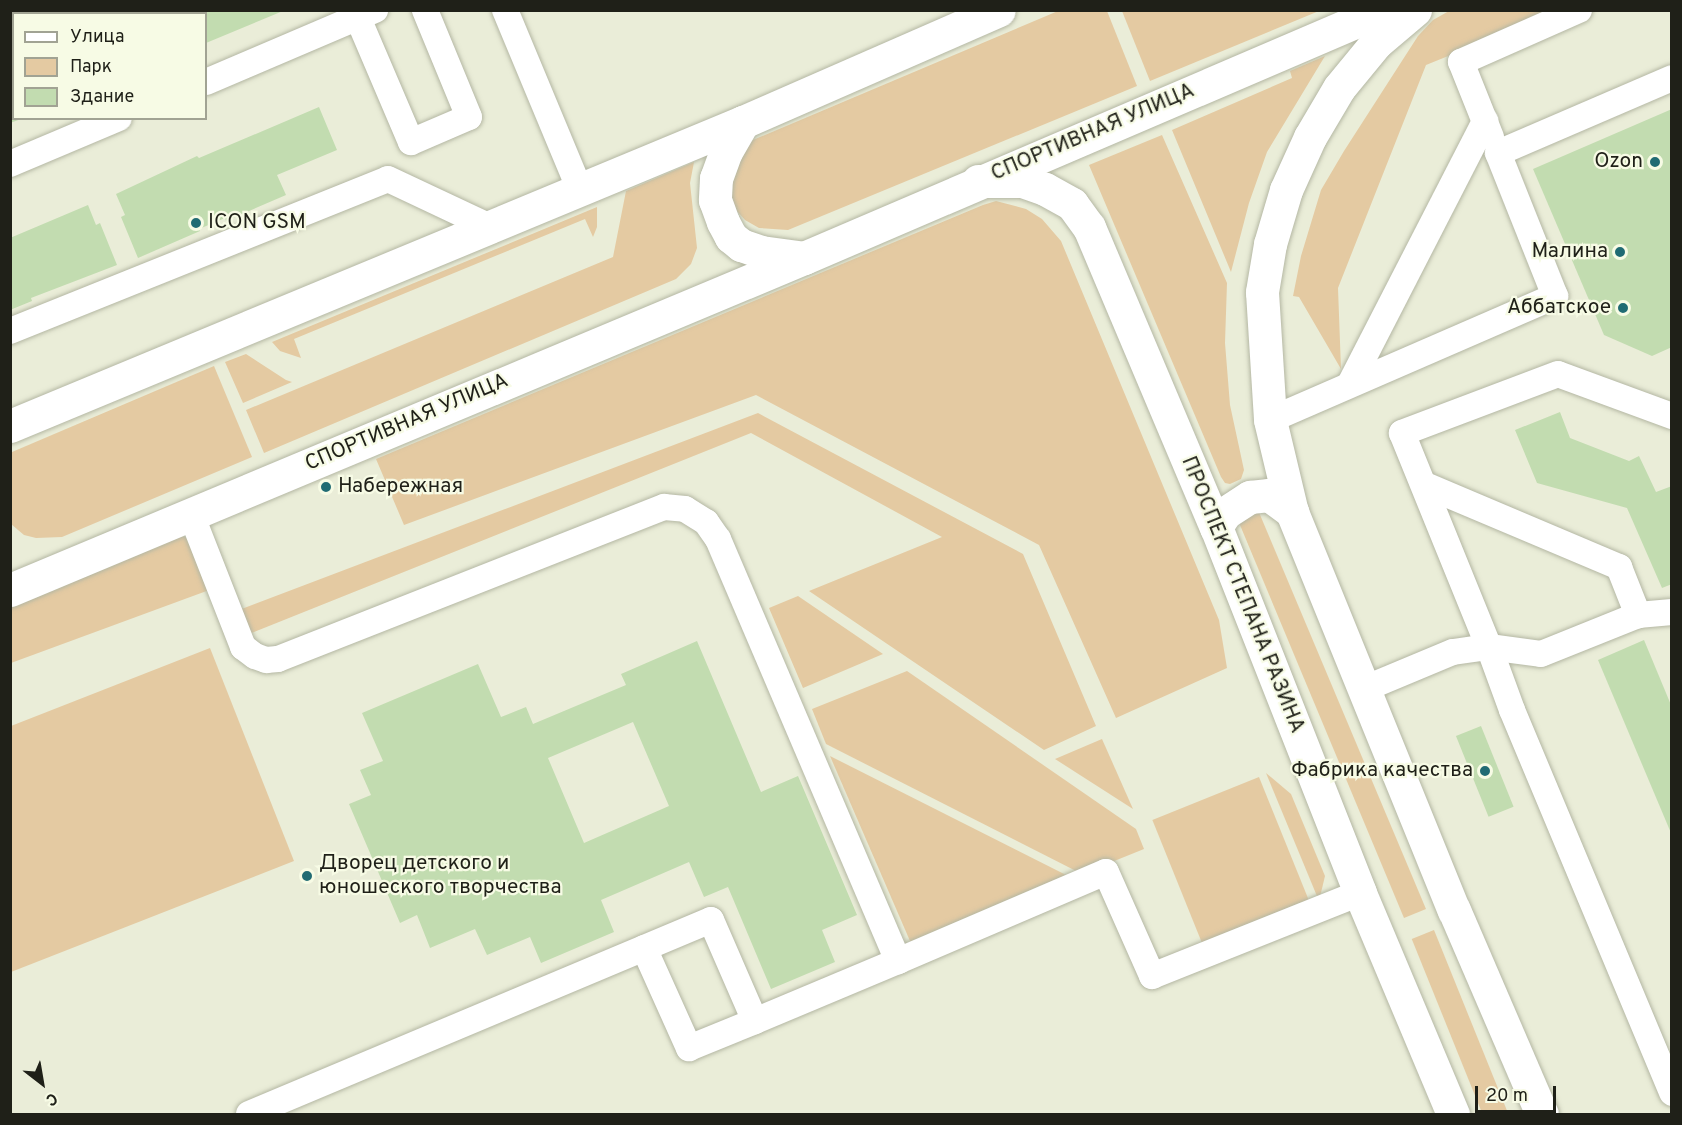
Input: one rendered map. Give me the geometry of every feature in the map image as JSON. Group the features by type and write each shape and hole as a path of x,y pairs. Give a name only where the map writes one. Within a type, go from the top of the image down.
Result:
{"main road":[{"name":"СПОРТИВНАЯ УЛИЦА","path":"10,590 804,258 978,181 1383,10"},
{"path":"1414,10 1376,44 1339,88 1310,137 1286,190 1270,244 1262,292 1270,420 1292,512 1454,910 1542,1114"},
{"path":"10,426 743,122 990,13"},
{"path":"743,122 726,151 716,178 715,200 723,222 731,237 741,245 761,252 804,258"},
{"name":"ПРОСПЕКТ СТЕПАНА РАЗИНА","path":"978,181 1022,182 1045,189 1072,204 1089,227 1216,527 1360,893 1453,1114"},
{"path":"1216,527 1225,513 1250,497 1269,495 1292,512"}],"lane":[{"path":"207,82 367,14 411,142 469,117 424,10"},
{"path":"505,10 580,190"},
{"path":"1270,420 1555,296 1461,62 1579,10"},
{"path":"1498,153 1671,78"},
{"path":"10,164 114,120"},
{"path":"1350,384 1485,120"},
{"path":"10,331 388,179 490,227"},
{"path":"1671,416 1558,374 1402,434 1425,485 1512,710 1671,1093"},
{"path":"1425,485 1619,567 1638,615"},
{"path":"191,514 243,647 255,656 266,660 278,659 664,507 685,509 706,522 718,539 898,961"},
{"path":"1364,689 1453,652 1489,647 1540,654 1638,615 1671,612"},
{"path":"645,948 689,1048 1106,872 1152,976 1360,893"},
{"path":"249,1114 711,920 755,1021"}],"green space":[{"path":"1058,11 1107,11 1137,86 788,230 759,228 745,220 736,210 728,185 742,149 753,140"},
{"path":"1122,11 1319,11 1150,81"},
{"path":"1449,11 1559,11 1426,65 1338,288 1341,369 1299,297 1293,296 1301,256 1321,190 1344,151 1418,36 1433,20"},
{"path":"1325,56 1267,152 1249,203 1231,272 1172,130 1292,78 1290,71"},
{"path":"1162,135 1227,283 1225,343 1230,405 1244,470 1241,479 1230,484 1225,483 1221,477 1089,165"},
{"path":"694,162 690,183 697,248 691,264 676,279 264,453 246,410 613,257 626,191"},
{"path":"996,201 1026,209 1042,219 1061,241 1219,620 1227,668 1116,718 1039,545 756,395 404,525 376,459"},
{"path":"597,207 597,227 593,237 585,219 294,339 301,358 280,351 272,342"},
{"path":"246,354 292,382 243,403 225,362"},
{"path":"214,366 252,457 62,537 36,538 24,535 11,524 12,452"},
{"path":"758,413 1023,554 1096,726 1044,750 809,591 942,537 751,433 249,634 239,610"},
{"path":"1258,510 1426,909 1404,918 1240,525 1238,517"},
{"path":"181,536 187,538 212,589 11,663 11,608"},
{"path":"798,596 883,654 803,688 769,608"},
{"path":"210,648 294,861 11,972 11,726"},
{"path":"907,671 1136,829 1144,849 1082,874 826,744 812,709"},
{"path":"1102,739 1133,809 1055,759"},
{"path":"830,756 1074,879 917,944 910,941"},
{"path":"1266,773 1291,794 1325,876 1319,901"},
{"path":"1259,777 1311,907 1205,950 1152,820"},
{"path":"1434,930 1508,1114 1482,1114 1412,939"}],"building":[{"path":"94,10 283,10 207,43 207,12 90,12"},
{"path":"12,44 12,120 18,120 10,123 10,45"},
{"path":"319,107 337,150 277,175 286,195 226,221 225,218 199,229 200,231 138,258 121,217 125,215 116,194 197,156 199,158"},
{"name":"Малина","path":"1672,109 1672,347 1652,356 1604,335 1533,169"},
{"path":"88,205 96,225 100,223 117,265 31,298 32,301 10,310 10,238"},
{"path":"1560,412 1570,438 1629,461 1639,456 1656,492 1672,486 1672,584 1662,588 1627,508 1537,483 1515,430"},
{"path":"1644,640 1671,705 1671,833 1598,660"},
{"path":"697,641 761,792 798,776 857,915 822,930 835,962 771,989 728,887 704,897 689,862 601,900 614,932 541,963 530,937 487,955 475,929 430,948 417,915 400,923 349,804 371,795 360,770 383,761 362,713 478,664 501,717 526,707 533,724 626,685 621,674","holes":["633,722 669,806 584,843 548,758"]},
{"name":"Фабрика качества","path":"1481,726 1514,807 1489,817 1456,736"}],"place":[{"name":"Ozon","path":"1655,162"},
{"name":"ICON GSM","path":"196,223"},
{"name":"Малина","path":"1620,252"},
{"name":"Аббатское","path":"1623,308"},
{"name":"Набережная","path":"326,487"},
{"name":"Фабрика качества","path":"1485,771"},
{"name":"Дворец детского и юношеского творчества","path":"307,876"}]}
